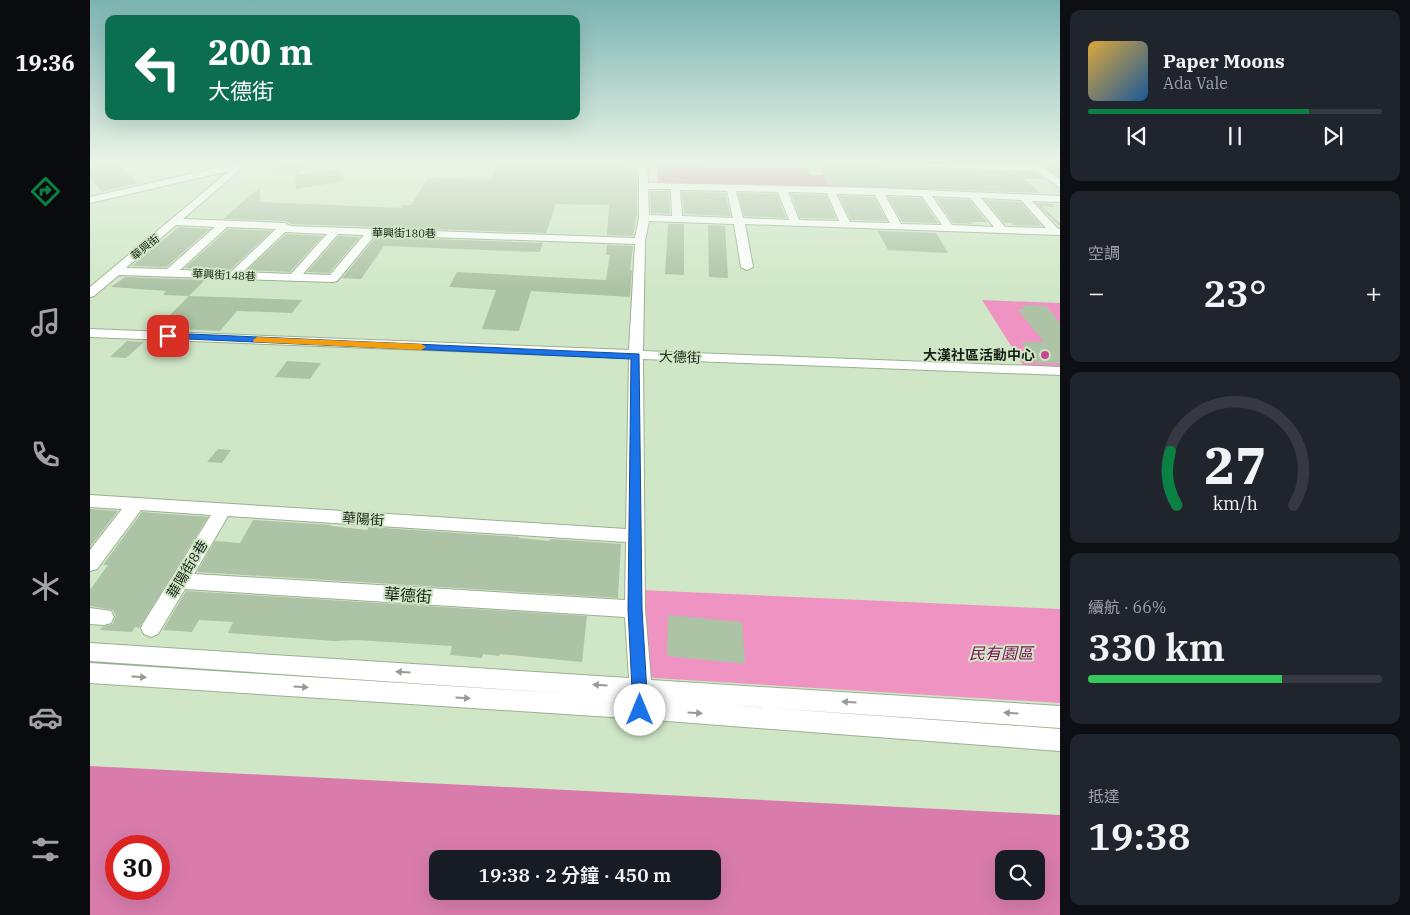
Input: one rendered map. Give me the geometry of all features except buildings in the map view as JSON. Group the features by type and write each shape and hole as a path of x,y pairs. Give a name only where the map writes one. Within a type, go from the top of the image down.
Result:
{"street":[{"name":"華興街","path":"90,293 196,204"},
{"path":"641,698 635,609 636,356 640,241 644,218 644,204"},
{"path":"676,204 677,219"},
{"path":"735,204 747,267"},
{"path":"788,204 795,223"},
{"path":"836,204 846,225"},
{"path":"885,204 897,226"},
{"path":"932,204 949,228"},
{"path":"980,204 1001,229"},
{"path":"1029,204 1057,232"},
{"path":"644,218 1057,232"},
{"name":"華興街180巷","path":"175,222 285,226 282,229 334,232 640,241"},
{"path":"170,272 224,224"},
{"path":"234,275 282,229"},
{"path":"294,278 334,232"},
{"name":"華興街148巷","path":"116,271 333,280 372,232"},
{"name":"大德街","path":"90,333 636,356 1060,371"},
{"name":"華陽街","path":"90,501 635,536"},
{"path":"90,564 136,504"},
{"name":"華陽街8巷","path":"151,628 223,510"},
{"name":"華德街","path":"180,581 635,609"},
{"path":"90,652 641,698 1060,740"},
{"path":"90,673 1060,717"}],"green space":[{"path":"982,300 1060,303 1060,367 1023,365"},
{"name":"民有園區","path":"640,590 1060,609 1060,703 654,678 646,675"}],"shaded area":[{"path":"90,766 1060,815 1060,915 90,915"}],"slow traffic":[{"path":"257,340 421,347"}],"place":[{"name":"大漢社區活動中心","path":"1045,355"}],"route":[{"path":"168,336 636,356 635,609 641,687 640,710"}]}
